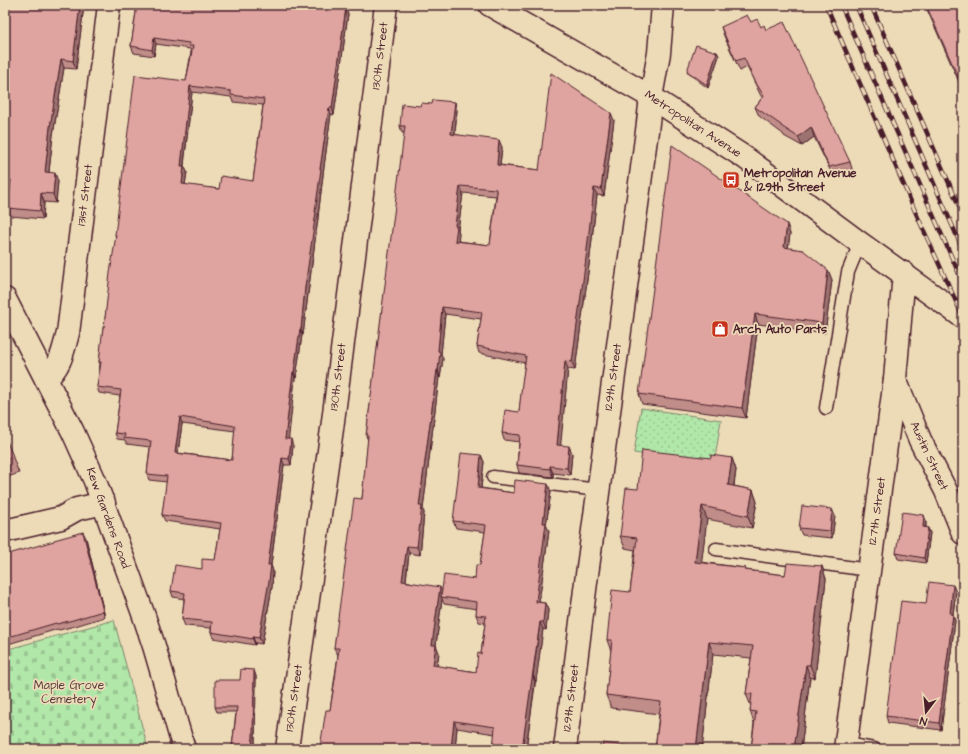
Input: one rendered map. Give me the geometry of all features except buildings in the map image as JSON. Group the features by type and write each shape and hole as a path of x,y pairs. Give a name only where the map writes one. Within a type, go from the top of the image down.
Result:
{"street":[{"name":"131st Street","path":"46,379 52,374 62,357 68,333 109,5"},
{"name":"130th Street","path":"287,749 332,429 386,5"},
{"name":"Metropolitan Avenue","path":"490,5 651,97 744,157 963,317"},
{"name":"129th Street","path":"565,749 651,97 659,53 663,5"},
{"name":"127th Street","path":"845,747 895,379 904,273"},
{"name":"Kew Gardens Road","path":"5,299 86,460 104,503 154,646 184,749"},
{"name":"Austin Street","path":"895,379 920,440 946,491 963,533"},
{"path":"5,531 61,518 77,509 104,503"}],"lane":[{"path":"826,408 848,272 860,243"},
{"path":"493,476 598,490"},
{"path":"716,548 869,570"},
{"path":"845,747 874,749"}],"green space":[{"path":"641,408 721,420 714,465 634,453"},
{"name":"Maple Grove Cemetery","path":"114,620 148,749 5,749 5,650"}],"railway":[{"path":"826,5 915,211 963,317"},
{"path":"841,5 963,283"},
{"path":"856,5 963,250"},
{"path":"871,5 963,215"}],"place":[{"name":"Metropolitan Avenue & 129th Street","path":"731,180"},
{"name":"Arch Auto Parts","path":"720,329"}]}
